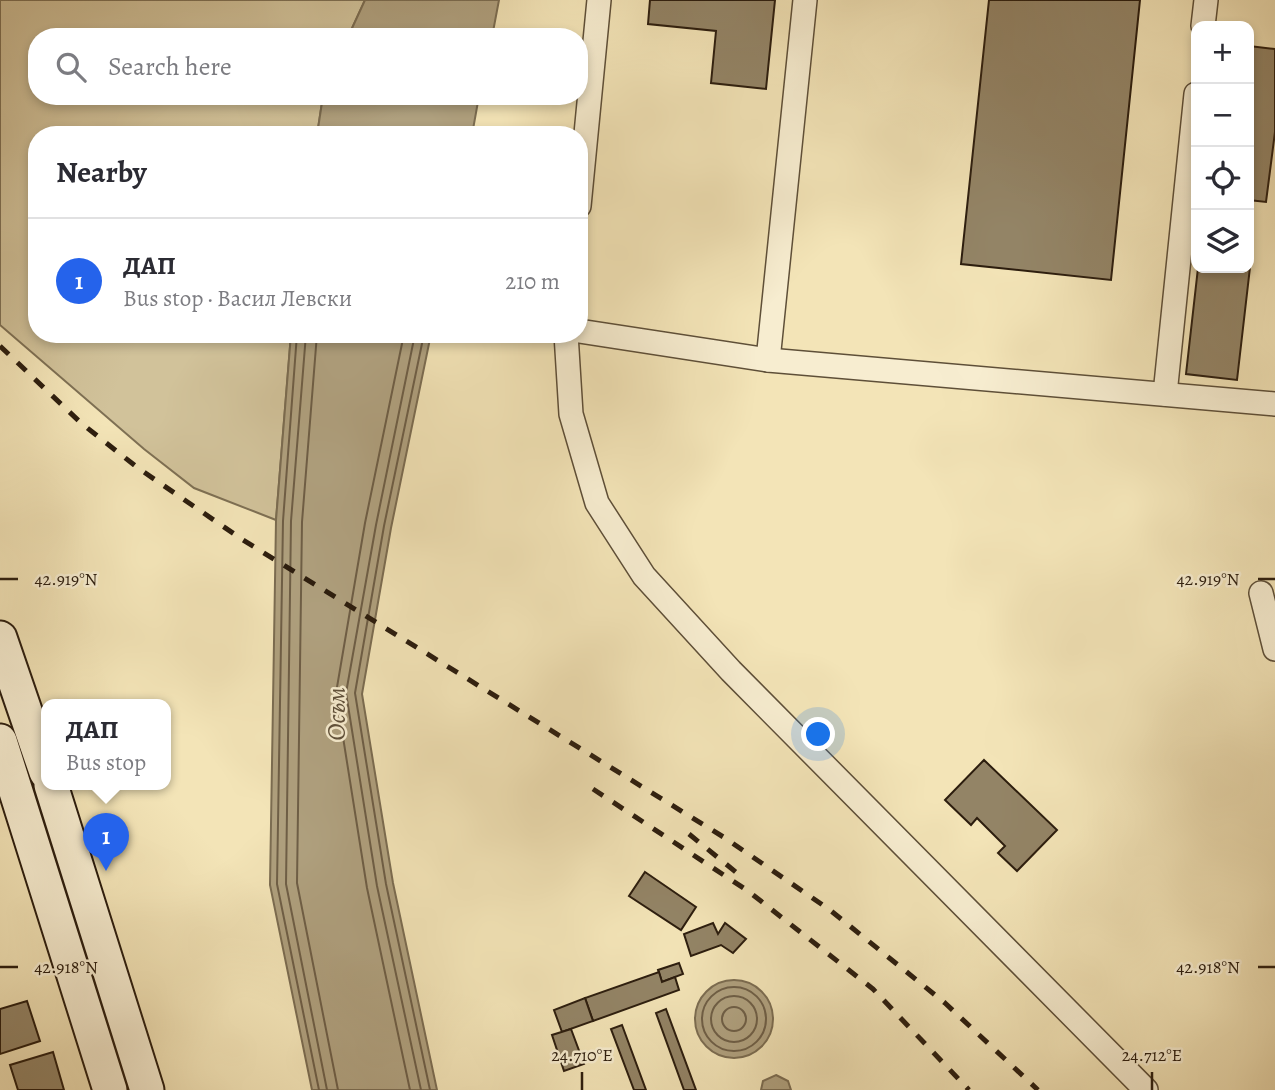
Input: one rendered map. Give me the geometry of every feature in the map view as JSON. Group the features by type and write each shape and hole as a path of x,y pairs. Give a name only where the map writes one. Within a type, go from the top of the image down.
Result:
{"main road":[{"path":"0,638 41,755"},
{"path":"0,741 110,1090"},
{"path":"53,790 147,1090"}],"street":[{"path":"587,126 599,0"},
{"path":"768,360 805,0"},
{"path":"1204,21 1206,0"},
{"path":"1165,394 1191,142"},
{"path":"588,332 768,360 1275,404"},
{"path":"567,343 571,414 597,503 645,576 730,671 1146,1090"},
{"path":"1261,593 1275,649"}],"shaded area":[{"path":"0,0 365,0 352,28 28,28 28,105 322,105 318,126 28,126 28,343 290,343 276,520 194,488 144,449 0,325"}],"water":[{"path":"365,0 499,0 494,28 352,28"},
{"path":"322,105 477,105 474,126 318,126"},
{"name":"Осъм","path":"290,343 429,343 391,528 362,694 393,883 437,1090 312,1090 270,885 276,520"},
{"path":"734,980 749,983 766,997 773,1019 770,1034 756,1051 734,1058 719,1055 702,1041 695,1019 698,1004 712,987"},
{"path":"776,1075 788,1081 791,1090 761,1090 763,1081"}],"building":[{"path":"650,0 775,0 766,89 711,83 716,31 648,24"},
{"path":"989,0 1140,0 1111,280 961,264"},
{"path":"1254,47 1275,49 1275,132 1266,202 1254,201"},
{"path":"1197,273 1249,273 1237,380 1186,374"},
{"path":"984,760 1057,830 1017,871 998,853 1005,846 977,818 971,825 945,800"},
{"path":"645,872 696,907 681,930 629,896"},
{"path":"713,923 718,934 725,923 746,939 733,953 721,945 691,956 684,934"},
{"path":"679,963 683,974 662,982 658,970"},
{"path":"659,972 662,982 675,977 679,990 593,1021 585,998"},
{"path":"585,998 593,1021 562,1032 554,1010"},
{"path":"27,1001 40,1041 0,1054 0,1009"},
{"path":"666,1009 696,1090 684,1090 656,1013"},
{"path":"622,1025 646,1090 634,1090 611,1029"},
{"path":"571,1029 584,1064 564,1071 552,1035"},
{"path":"53,1052 64,1090 18,1090 10,1065"}],"railway":[{"path":"0,346 81,423 138,468 243,540 725,838 830,910 945,1003 1038,1090"},
{"path":"593,789 748,891 873,989 969,1090"},
{"path":"689,834 737,873"}],"place":[{"name":"ДАП","path":"106,871"}]}
